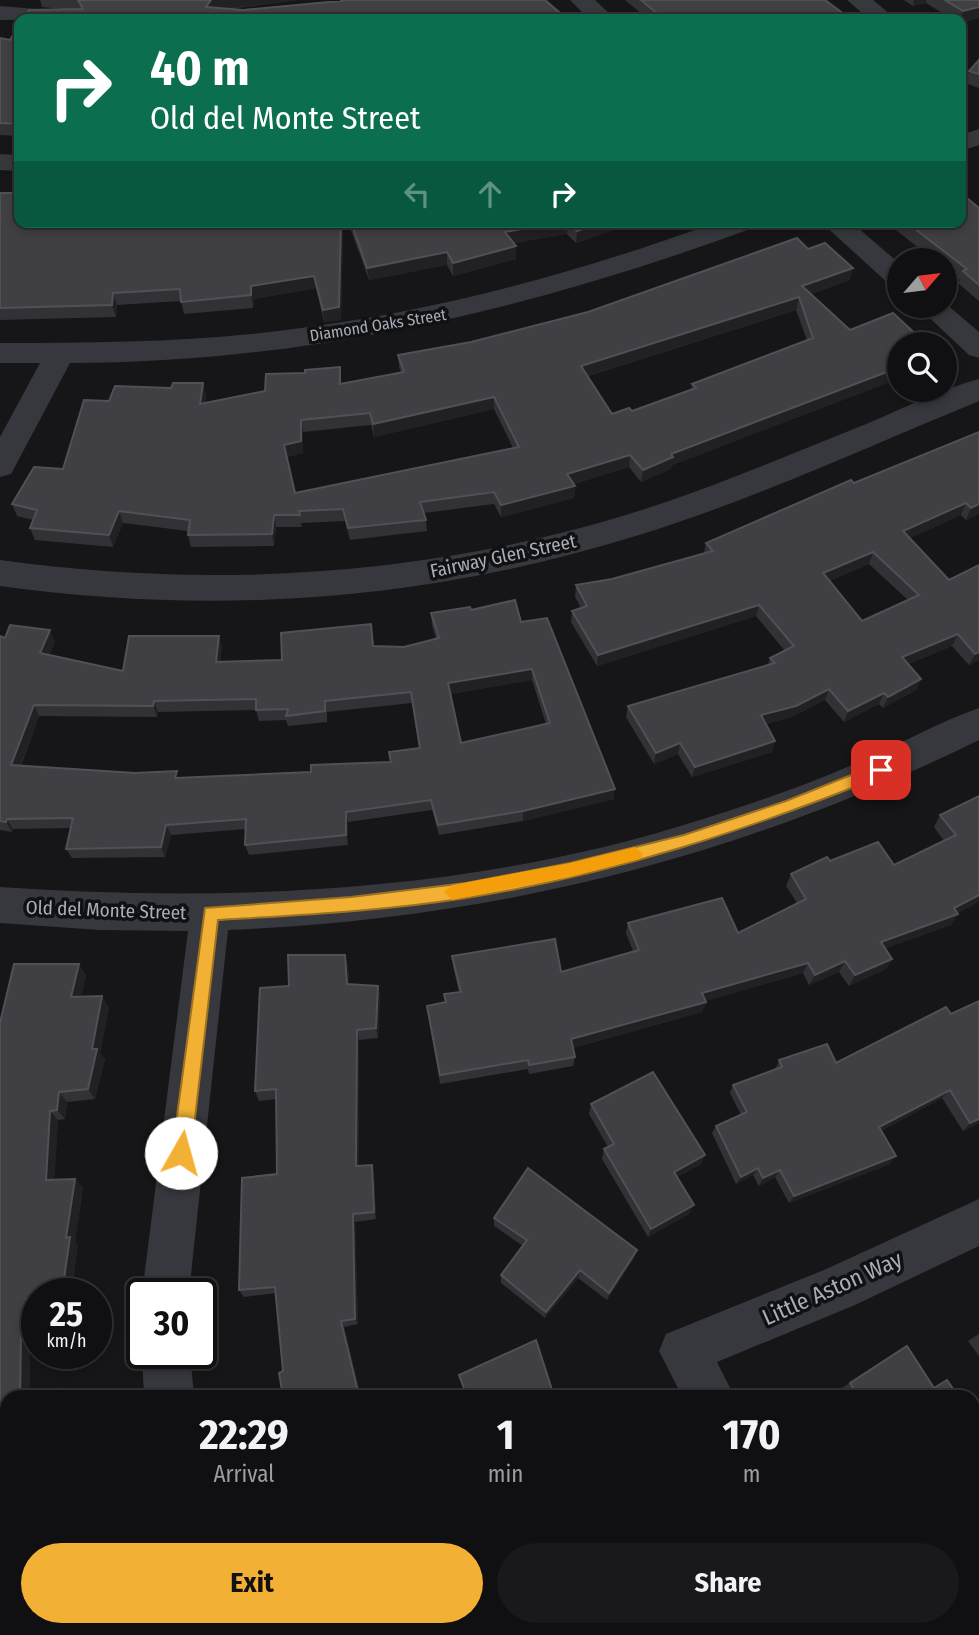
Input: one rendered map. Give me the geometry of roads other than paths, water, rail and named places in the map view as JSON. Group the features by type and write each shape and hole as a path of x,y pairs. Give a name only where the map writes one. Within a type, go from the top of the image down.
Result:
{"street":[{"path":"581,0 597,14"},
{"path":"858,0 877,14"},
{"name":"Diamond Oaks Street","path":"0,353 192,349 291,340 448,314 615,270 727,228"},
{"path":"841,228 887,268"},
{"path":"945,318 979,348"},
{"path":"0,466 60,353"},
{"name":"Fairway Glen Street","path":"0,573 117,586 208,589 309,586 404,576 493,561 578,541 658,516 979,389"},
{"name":"Old del Monte Street","path":"0,905 44,909 211,913 351,905 466,891 570,870 684,842 790,806 881,770 979,723"},
{"path":"167,1278 211,913"},
{"name":"Little Aston Way","path":"706,1390 683,1351 838,1288 979,1222"},
{"path":"167,1369 169,1390"}]}
